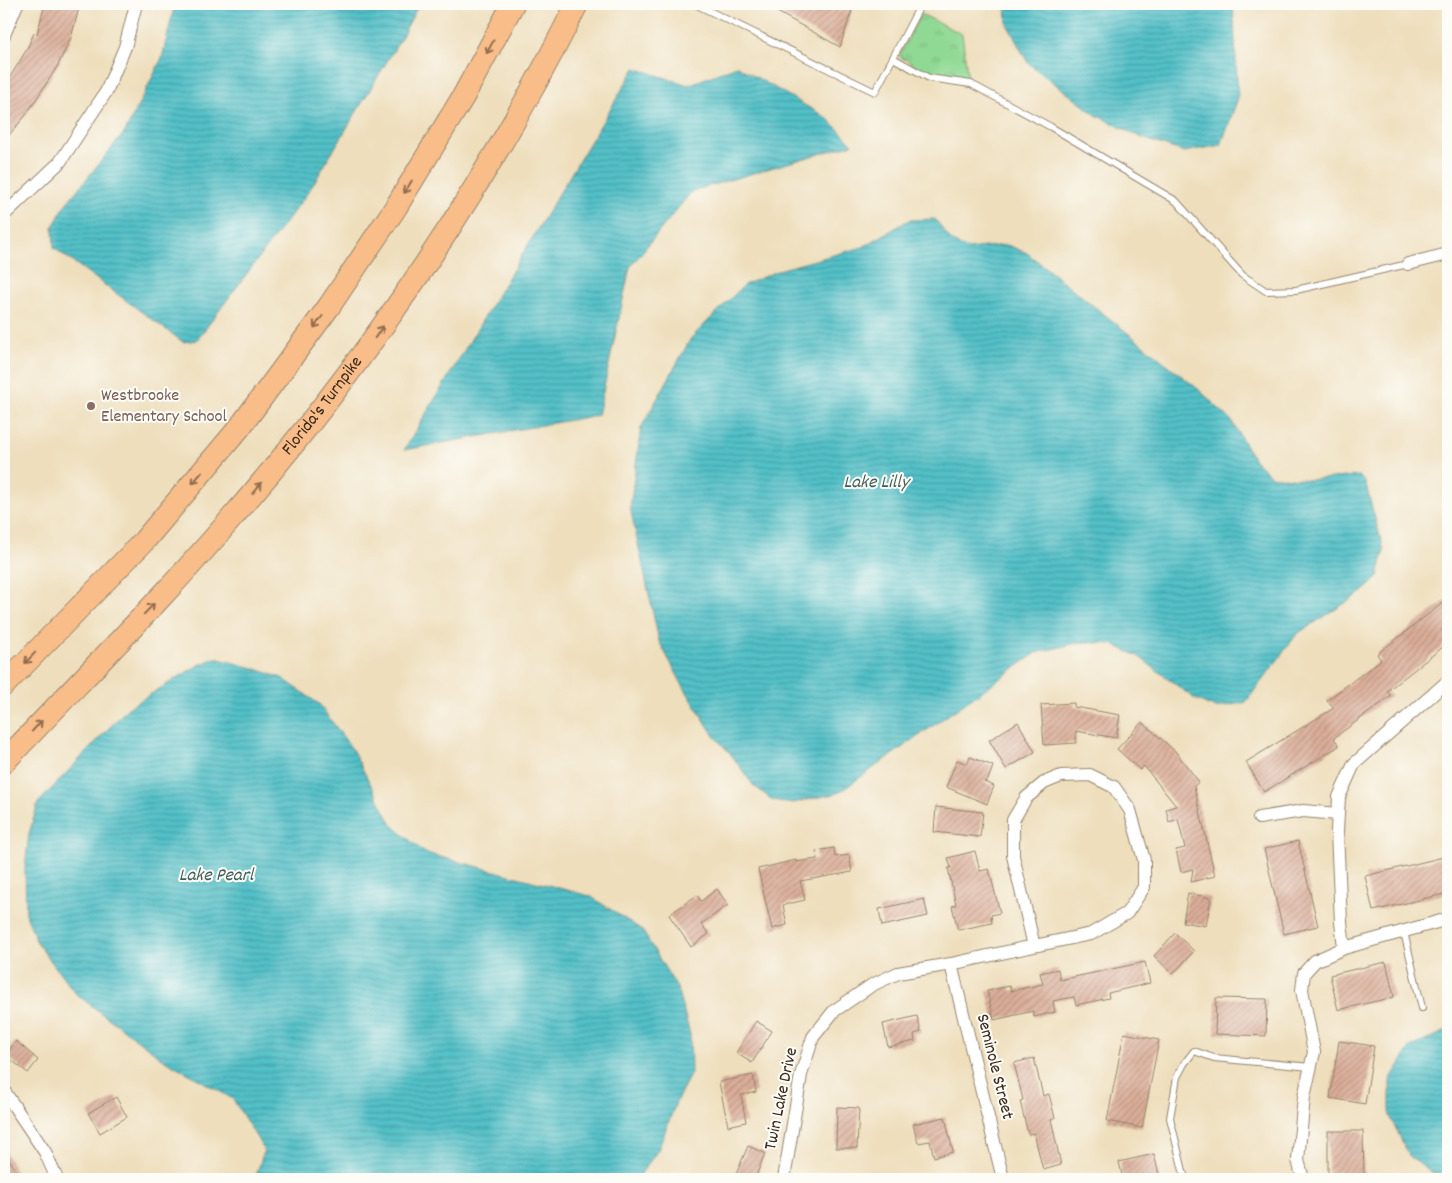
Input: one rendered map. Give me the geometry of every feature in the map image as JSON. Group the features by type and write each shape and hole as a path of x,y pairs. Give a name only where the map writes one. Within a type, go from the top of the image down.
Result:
{"highway":[{"path":"4,685 144,541 240,427 328,308 396,207 463,97 514,4"},
{"name":"Florida's Turnpike","path":"4,762 158,600 230,521 306,430 374,340 440,244 499,146 577,4"}],"street":[{"path":"4,35 17,4"},
{"path":"4,215 60,162 106,92 125,47 136,4"},
{"path":"1408,264 1448,254"},
{"path":"1344,948 1337,831 1339,797 1354,764 1448,681"},
{"path":"1090,775 1114,787 1130,810 1144,860 1144,887 1127,913 1091,934 1034,946 1014,856 1013,820 1026,798 1044,782 1061,776 1090,775"},
{"path":"1259,818 1303,811 1338,814"},
{"path":"1303,1179 1298,1160 1304,1097 1314,1052 1302,990 1304,973 1315,961 1344,948 1448,919"},
{"name":"Twin Lake Drive","path":"784,1179 801,1075 813,1038 834,1010 872,985 898,973 1034,946"},
{"name":"Seminole Street","path":"951,964 1002,1179"},
{"path":"4,1091 45,1152 57,1179"}],"lane":[{"path":"696,4 875,92 921,4"},
{"path":"893,58 929,78 971,84 1051,127 1176,201 1242,275 1266,291 1296,290 1408,264"},
{"path":"1404,932 1422,1008"},
{"path":"1185,1179 1170,1118 1177,1077 1194,1051 1214,1058 1311,1067"}],"green space":[{"path":"921,14 962,34 968,80 930,74 899,56"}],"water":[{"path":"175,4 419,4 401,38 309,191 197,340 183,342 54,248 53,227 65,205 125,132 162,58"},
{"path":"1006,4 1233,4 1238,98 1221,145 1184,152 1142,138 1096,115 1028,63 1007,24"},
{"path":"737,66 827,118 853,144 692,191 630,267 598,415 404,450 635,68 688,85"},
{"name":"Lake Lilly","path":"935,219 952,242 967,249 1007,245 1027,253 1197,388 1231,420 1254,460 1271,476 1308,480 1359,476 1365,482 1384,551 1378,577 1364,591 1297,634 1246,702 1216,708 1195,699 1138,656 1112,644 1081,642 1036,653 838,793 793,803 772,800 753,785 730,753 714,736 682,684 659,641 630,507 641,428 691,338 744,285 782,269 863,247 909,220"},
{"name":"Lake Pearl","path":"215,658 282,678 319,704 352,749 392,825 425,853 590,896 642,930 677,988 690,1034 691,1073 677,1100 658,1150 637,1179 255,1179 264,1150 233,1099 163,1059 76,994 37,943 26,914 25,867 29,834 38,803 128,708 197,666"},
{"path":"1448,1030 1448,1173 1433,1174 1409,1156 1390,1116 1390,1080 1410,1048"}],"building":[{"path":"45,4 80,4 71,38 57,67 26,115 4,141 4,87 27,49 34,33 37,34"},
{"path":"763,4 854,4 840,47"},
{"path":"1448,599 1448,643 1387,691 1391,696 1334,738 1339,746 1264,792 1246,762 1334,708 1327,700 1381,660 1377,654"},
{"path":"1074,703 1074,707 1120,715 1116,738 1076,731 1076,743 1044,745 1041,705"},
{"path":"1018,722 1035,752 1006,769 989,740"},
{"path":"1142,722 1175,751 1199,782 1194,786 1215,876 1191,882 1193,869 1181,872 1176,850 1185,848 1178,819 1169,822 1166,809 1176,806 1144,766 1140,770 1117,749"},
{"path":"970,757 993,766 988,780 984,782 994,786 987,804 946,787 957,760 967,764"},
{"path":"936,807 983,812 980,837 934,832"},
{"path":"1298,841 1318,926 1284,934 1264,849"},
{"path":"834,848 835,857 849,855 852,872 800,881 805,900 783,905 787,925 772,929 758,869 796,860 796,862 817,859 816,851"},
{"path":"975,851 980,871 989,869 1000,913 991,915 992,923 958,930 952,906 956,905 948,868 951,868 948,858"},
{"path":"1448,856 1448,893 1373,911 1365,876"},
{"path":"717,889 728,905 701,924 709,934 691,947 669,915 697,895 701,901"},
{"path":"1188,893 1211,898 1206,926 1183,922"},
{"path":"924,899 928,916 882,926 879,909"},
{"path":"1175,933 1194,951 1173,974 1154,956"},
{"path":"1145,962 1150,983 1108,993 1109,998 1076,1005 1074,997 1053,1001 1055,1012 1034,1017 1033,1011 994,1020 987,991 1010,986 1011,991 1043,984 1040,973 1058,969 1060,980"},
{"path":"1386,962 1394,997 1338,1010 1330,975"},
{"path":"1216,998 1267,999 1266,1036 1215,1034"},
{"path":"917,1016 921,1032 914,1034 915,1041 888,1047 883,1024"},
{"path":"756,1021 772,1031 752,1063 736,1053"},
{"path":"1124,1033 1159,1040 1142,1128 1107,1121"},
{"path":"16,1041 38,1060 28,1073 5,1055"},
{"path":"1339,1041 1374,1046 1365,1104 1330,1098"},
{"path":"1034,1058 1043,1096 1049,1094 1055,1118 1051,1119 1061,1165 1043,1170 1034,1133 1028,1134 1020,1101 1023,1100 1014,1063"},
{"path":"753,1075 756,1092 741,1095 746,1122 728,1126 719,1082"},
{"path":"116,1097 127,1117 100,1133 88,1113"},
{"path":"837,1107 859,1108 857,1148 836,1148"},
{"path":"945,1117 953,1152 934,1157 930,1141 918,1143 913,1124"},
{"path":"1328,1131 1363,1131 1364,1179 1328,1179"},
{"path":"748,1146 765,1153 755,1179 734,1179"},
{"path":"4,1149 20,1179 4,1179"},
{"path":"1154,1154 1160,1179 1123,1179 1119,1162"}],"place":[{"name":"Westbrooke Elementary School","path":"91,406"}]}
